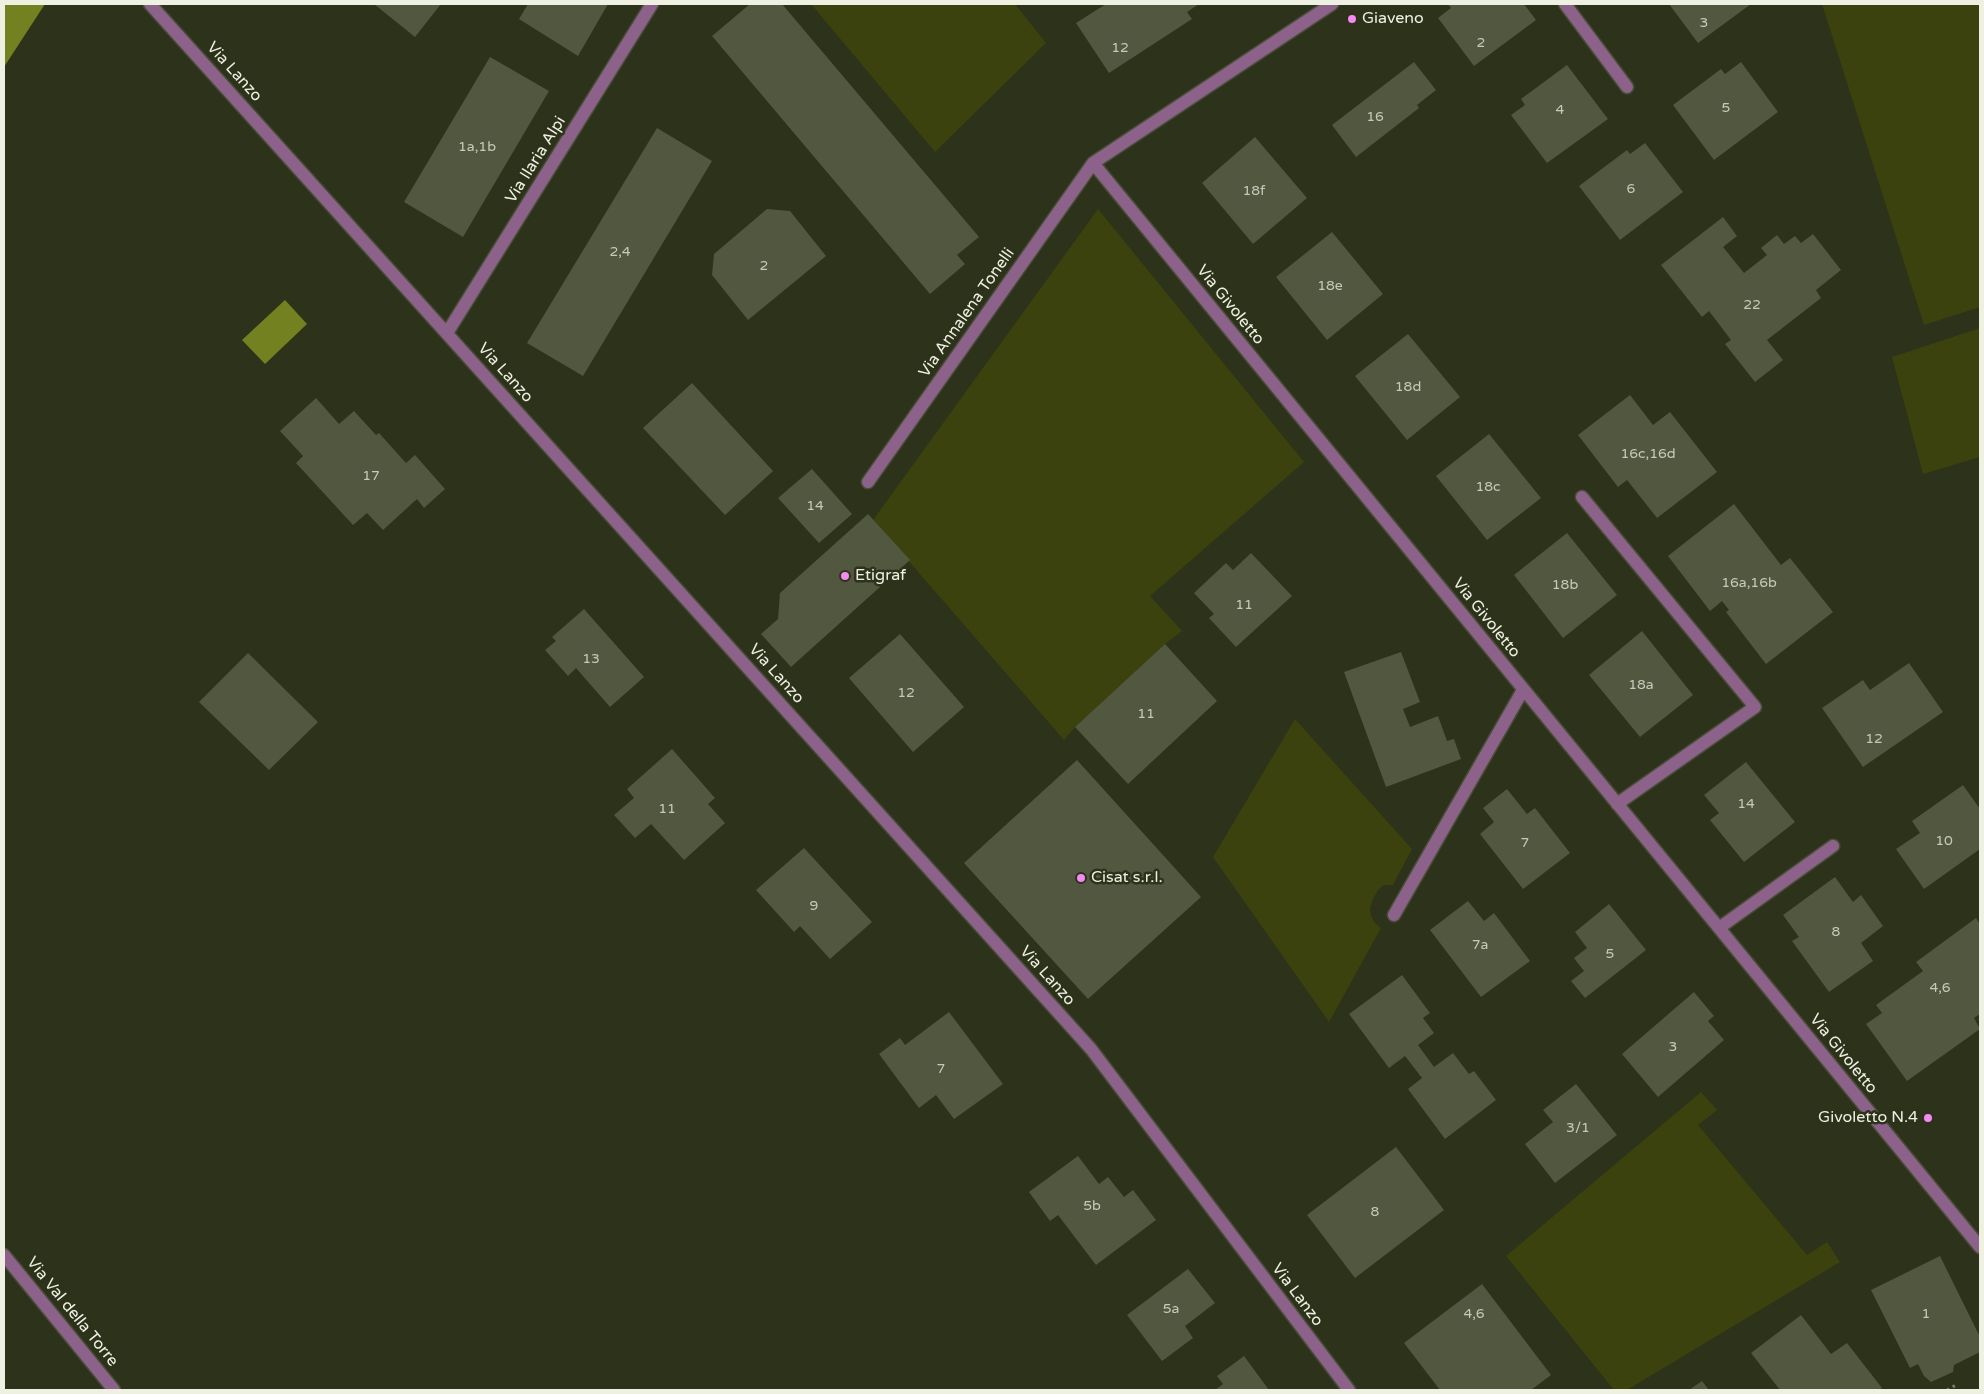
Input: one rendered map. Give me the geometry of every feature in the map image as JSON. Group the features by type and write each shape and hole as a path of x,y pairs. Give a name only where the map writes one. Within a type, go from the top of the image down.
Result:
{"street":[{"name":"Via Lanzo","path":"150,4 1091,1049 1349,1390"},
{"name":"Via Ilaria Alpi","path":"447,332 652,4"},
{"path":"1093,164 1332,4"},
{"path":"1564,4 1627,87"},
{"name":"Via Annalena Tonelli","path":"868,482 1093,164"},
{"name":"Via Givoletto","path":"1093,164 1980,1247"},
{"path":"1582,497 1755,707 1617,804"},
{"path":"1394,915 1524,690"},
{"path":"1719,928 1833,846"},
{"name":"Via Val della Torre","path":"4,1255 114,1390"}],"path":[{"path":"1946,1390 1956,1385"}],"shaded area":[{"path":"4,4 45,4 4,67"},
{"path":"811,4 1015,4 1046,43 935,152"},
{"path":"1822,4 1980,4 1980,307 1924,325"},
{"path":"1098,209 1304,462 1150,596 1182,631 1165,644 1075,727 1064,740 873,520"},
{"path":"285,300 307,324 265,364 242,340"},
{"path":"1980,328 1980,457 1923,474 1892,357"},
{"path":"1295,719 1412,849 1393,885 1384,885 1378,890 1373,899 1370,908 1371,916 1381,928 1329,1022 1213,857"},
{"path":"1701,1092 1717,1110 1698,1125 1807,1255 1827,1242 1840,1262 1627,1390 1614,1390 1506,1256"}],"building":[{"path":"374,4 441,4 415,37"},
{"path":"528,4 608,4 578,56 519,19"},
{"path":"750,4 782,4 979,237 957,255 965,264 930,294 712,36"},
{"path":"1106,4 1199,4 1187,12 1192,19 1109,73 1076,23"},
{"path":"1448,4 1524,4 1536,20 1474,66 1438,18 1451,8"},
{"path":"1669,4 1751,4 1698,43"},
{"path":"490,57 549,91 463,237 404,202"},
{"path":"1414,62 1436,90 1417,105 1419,108 1356,157 1332,125"},
{"path":"1741,62 1778,112 1714,160 1673,105 1721,69 1725,74"},
{"path":"1567,65 1608,119 1547,163 1511,115 1525,105 1521,99"},
{"path":"657,128 712,161 583,376 527,343"},
{"path":"1255,137 1307,198 1253,244 1202,183"},
{"path":"1645,143 1683,192 1620,240 1579,186 1627,150 1630,154"},
{"path":"767,209 790,211 826,256 748,320 712,275 714,254"},
{"path":"1723,217 1737,236 1723,247 1744,273 1767,255 1761,248 1777,235 1784,244 1795,236 1801,243 1813,234 1841,270 1816,290 1821,298 1767,340 1783,360 1755,382 1725,344 1731,340 1709,311 1702,317 1661,265"},
{"path":"1332,232 1383,294 1327,340 1276,277"},
{"path":"1408,334 1460,397 1407,440 1355,376"},
{"path":"692,383 773,471 725,515 643,428"},
{"path":"1630,395 1653,425 1670,412 1717,472 1657,518 1627,480 1618,487 1578,435"},
{"path":"316,398 339,424 354,411 376,435 379,433 406,463 415,455 445,489 424,508 417,499 383,530 367,513 353,525 296,463 303,456 280,431"},
{"path":"1489,434 1541,498 1487,540 1436,476"},
{"name":"Etigraf","path":"812,469 852,514 819,543 778,498"},
{"path":"1734,504 1781,565 1790,558 1833,612 1766,664 1726,612 1729,610 1722,601 1710,611 1668,556"},
{"name":"Etigraf","path":"868,514 910,560 791,667 761,634 778,619 780,593"},
{"path":"1567,533 1617,595 1563,638 1514,575"},
{"path":"1251,553 1292,596 1236,647 1209,618 1214,614 1194,593 1226,563 1233,570"},
{"path":"584,609 644,677 610,707 576,668 568,676 545,650 556,641 552,637"},
{"path":"1642,631 1693,695 1640,737 1589,675"},
{"path":"900,634 964,707 913,752 849,678"},
{"path":"1165,644 1217,701 1128,784 1075,727"},
{"path":"1401,652 1420,702 1403,709 1410,727 1438,716 1447,741 1454,739 1461,759 1386,787 1344,672"},
{"path":"248,653 318,722 269,770 199,702"},
{"path":"1909,663 1943,712 1863,767 1822,708 1863,680 1870,690"},
{"path":"672,749 715,798 708,804 725,823 684,860 651,824 635,838 614,815 634,798 627,789"},
{"name":"Cisat s.r.l.","path":"1077,760 1201,897 1088,999 964,863"},
{"path":"1746,762 1795,822 1744,862 1710,820 1719,813 1704,795"},
{"path":"1963,785 1980,809 1980,849 1924,889 1896,849 1920,833 1912,821"},
{"path":"1507,789 1527,814 1535,808 1570,853 1523,889 1480,834 1494,822 1483,808"},
{"path":"804,848 872,922 830,959 800,926 794,932 756,890"},
{"path":"1835,877 1853,902 1861,895 1883,926 1861,943 1873,961 1829,992 1792,941 1799,937 1783,915"},
{"path":"1468,901 1484,921 1494,913 1530,961 1481,997 1430,930"},
{"path":"1609,904 1646,950 1585,998 1571,981 1584,971 1574,958 1587,948 1575,932"},
{"path":"1976,918 1980,924 1980,1014 1974,1018 1980,1029 1907,1081 1866,1024 1882,1013 1876,1005 1923,971 1916,962"},
{"path":"1402,975 1430,1013 1423,1018 1434,1033 1418,1045 1434,1067 1453,1053 1469,1074 1474,1071 1496,1100 1445,1139 1408,1089 1422,1078 1405,1056 1389,1068 1349,1014"},
{"path":"1694,992 1714,1016 1708,1021 1724,1040 1658,1097 1622,1054"},
{"path":"949,1012 1003,1084 954,1119 936,1095 919,1108 879,1054 900,1038 905,1045"},
{"path":"1576,1084 1617,1135 1555,1183 1525,1144 1553,1122 1543,1110"},
{"path":"1396,1147 1444,1210 1355,1278 1307,1215"},
{"path":"1078,1156 1099,1184 1108,1177 1124,1197 1133,1190 1156,1220 1096,1265 1058,1215 1050,1221 1029,1192"},
{"path":"1940,1256 1980,1337 1980,1352 1954,1365 1953,1372 1931,1382 1924,1376 1918,1364 1910,1368 1871,1290"},
{"path":"1188,1269 1215,1303 1185,1326 1193,1338 1162,1361 1127,1315"},
{"path":"1482,1284 1551,1375 1531,1390 1440,1390 1404,1343"},
{"path":"1801,1315 1831,1354 1847,1343 1882,1388 1879,1390 1780,1390 1751,1353"},
{"path":"1244,1356 1269,1390 1215,1390 1223,1384 1217,1376"},
{"path":"1702,1381 1709,1390 1689,1390"}],"place":[{"name":"Giaveno","path":"1352,19"},
{"name":"Etigraf","path":"845,576"},
{"name":"Cisat s.r.l.","path":"1081,878"},
{"name":"Givoletto N.4","path":"1928,1118"}]}
